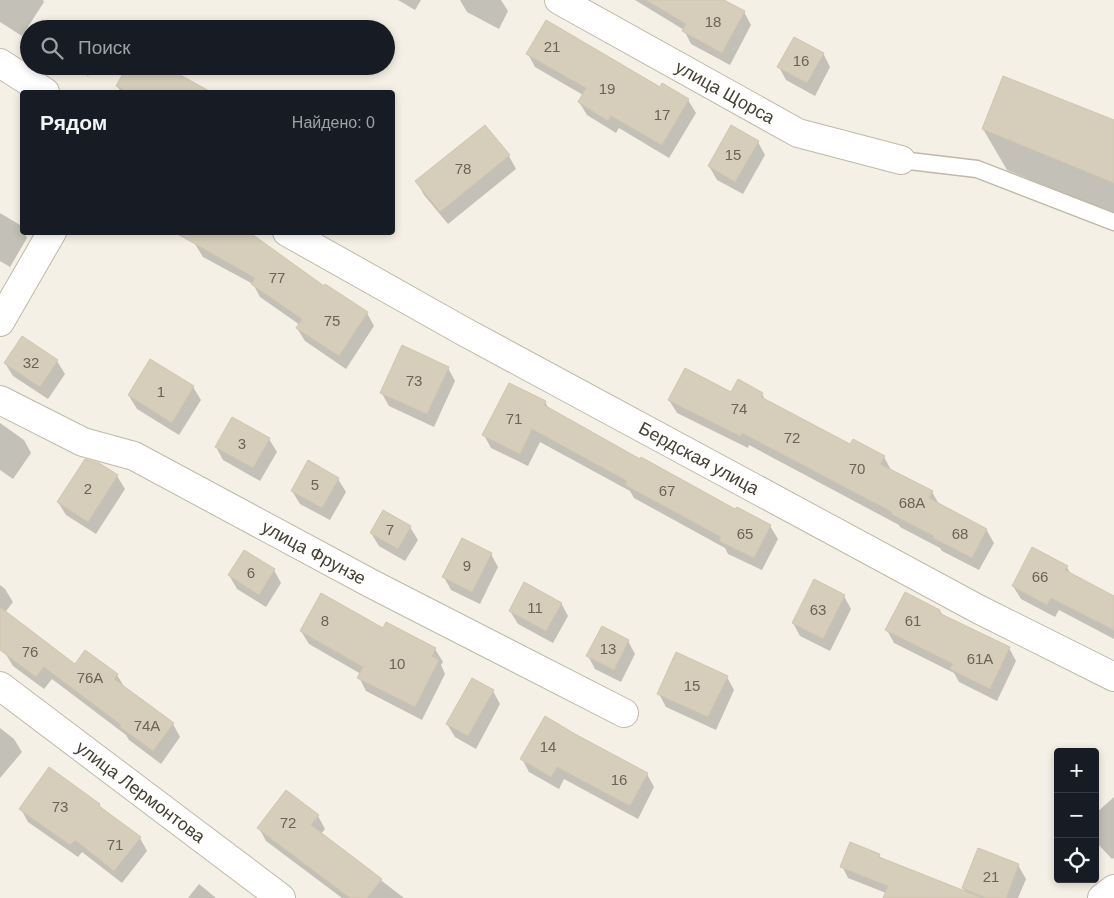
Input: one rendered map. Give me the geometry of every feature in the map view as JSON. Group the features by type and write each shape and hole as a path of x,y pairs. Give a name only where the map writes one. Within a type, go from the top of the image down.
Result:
{"street":[{"name":"улица Щорса","path":"559,0 798,133 901,160"},
{"path":"0,63 42,90"},
{"path":"0,322 50,235"},
{"name":"Бердская улица","path":"292,235 472,335 969,604 1114,677"},
{"name":"улица Фрунзе","path":"0,400 82,442 134,456 372,584 624,713"},
{"name":"улица Лермонтова","path":"0,686 280,898"},
{"path":"1102,898 1114,889"}],"lane":[{"path":"901,160 977,169 1114,222"}],"building":[{"path":"646,0 724,0 745,11 722,53 682,31 686,24"},
{"path":"546,20 660,87 662,83 689,99 662,145 611,116 608,121 578,102 586,88 526,54"},
{"path":"794,37 824,53 807,83 777,67"},
{"path":"122,75 180,75 207,90 124,90 116,86"},
{"path":"1003,76 1114,120 1114,183 982,129"},
{"path":"485,125 510,155 440,212 415,181"},
{"path":"731,125 759,141 735,182 708,166"},
{"path":"179,235 253,235 324,286 325,284 368,312 339,356 296,328 302,319 251,284 255,278"},
{"path":"22,336 58,360 40,387 4,363"},
{"path":"402,345 449,367 427,414 380,393"},
{"path":"150,359 194,386 172,423 128,395"},
{"path":"685,368 731,392 738,379 763,393 761,397 850,444 853,439 885,456 880,464 933,491 929,498 987,529 972,558 891,514 892,512 742,433 740,436 668,400"},
{"path":"509,383 546,401 544,405 640,459 641,457 735,509 737,507 771,525 754,558 719,541 721,537 625,485 627,481 532,429 520,454 482,435"},
{"path":"232,417 270,438 253,468 215,447"},
{"path":"85,459 99,463 118,475 88,522 57,502"},
{"path":"308,460 339,478 322,508 291,491"},
{"path":"383,510 411,526 398,549 370,533"},
{"path":"462,538 492,553 472,592 442,577"},
{"path":"1032,547 1068,566 1065,570 1114,596 1114,630 1051,598 1047,605 1012,586"},
{"path":"244,550 275,569 259,595 228,575"},
{"path":"814,579 845,595 823,639 792,623"},
{"path":"524,582 562,603 546,631 509,611"},
{"path":"905,592 940,610 939,613 1010,647 990,689 950,669 953,664 885,630"},
{"path":"321,593 383,628 386,622 436,648 432,656 439,660 415,707 357,678 363,667 300,631"},
{"path":"0,607 75,664 85,650 118,674 114,679 174,723 153,751 44,667 36,677 0,650"},
{"path":"602,626 629,640 614,670 586,656"},
{"path":"676,652 728,676 708,717 657,694"},
{"path":"472,678 494,690 468,736 446,724"},
{"path":"545,716 648,773 630,806 557,767 551,777 520,759"},
{"path":"49,767 141,837 114,871 75,840 70,845 19,809"},
{"path":"286,790 319,815 311,825 382,879 367,898 350,898 257,828"},
{"path":"850,842 880,854 879,857 980,897 883,898 888,886 840,867"},
{"path":"978,848 1019,864 1006,898 986,898 962,888"}]}
